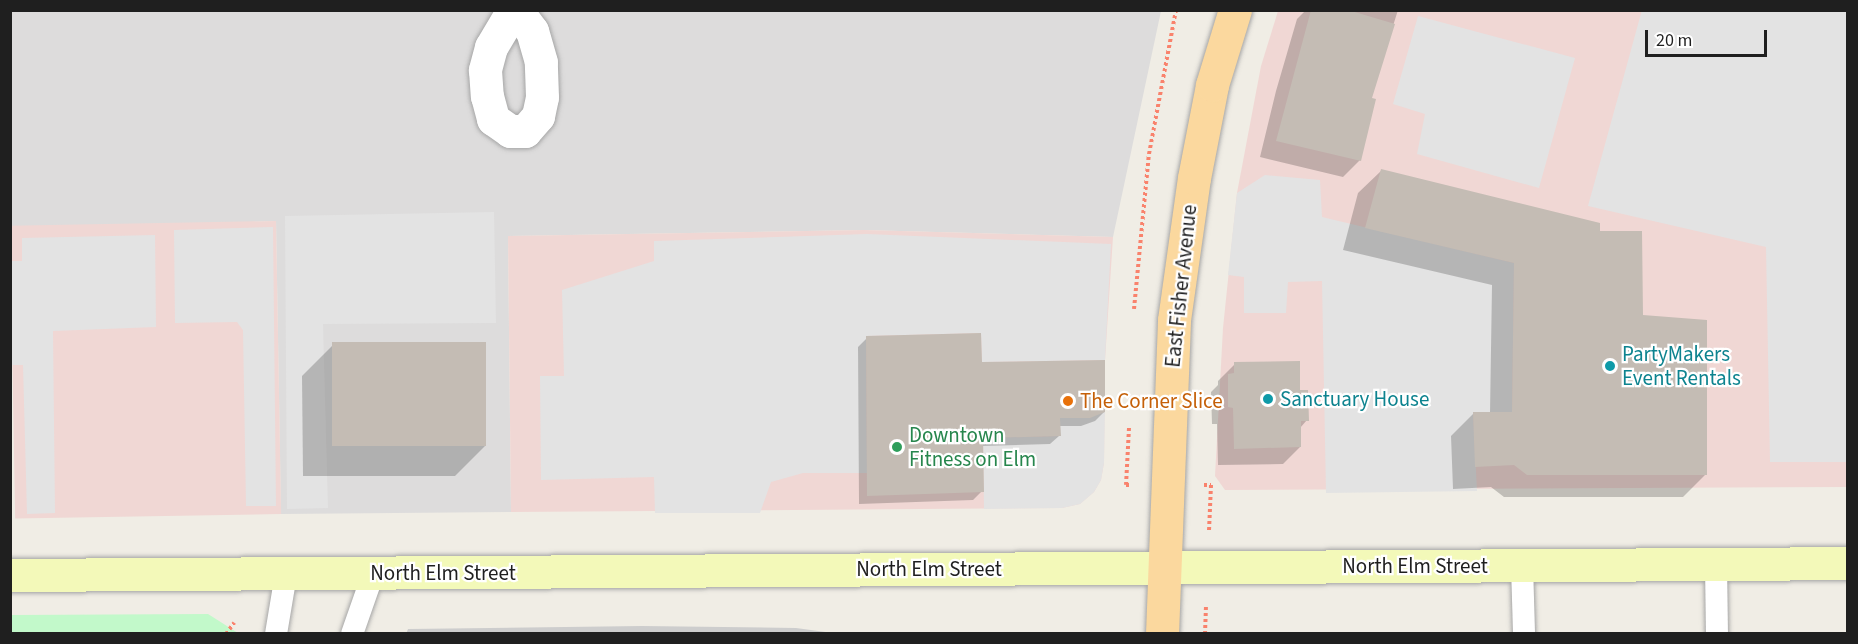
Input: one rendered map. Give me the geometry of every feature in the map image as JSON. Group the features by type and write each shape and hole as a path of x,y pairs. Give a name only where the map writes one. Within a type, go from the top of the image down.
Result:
{"main road":[{"name":"East Fisher Avenue","path":"1162,633 1174,320 1182,253 1212,85 1235,10"},
{"name":"North Elm Street","path":"10,575 1848,563"}],"lane":[{"path":"1716,564 1717,633"},
{"path":"1522,566 1524,633"},
{"path":"276,633 286,574"},
{"path":"352,633 373,574"}],"path":[{"path":"226,633 234,623"}],"shaded area":[{"path":"1642,10 1847,11 1846,462 1770,462 1766,247 1588,206"},
{"path":"10,11 1161,11 1113,237 864,230 508,236 511,512 281,514 276,221 11,231"},
{"path":"1278,11 1847,11 1847,487 1225,490 1215,476 1223,328 1237,193 1261,66"},
{"path":"1418,16 1575,58 1539,188 1417,154 1425,114 1393,104"},
{"path":"1265,175 1320,180 1322,217 1514,263 1512,412 1473,412 1477,491 1326,493 1322,281 1288,282 1286,313 1244,313 1244,277 1228,275 1237,193"},
{"path":"494,212 496,323 323,324 328,508 287,509 285,216"},
{"path":"276,221 281,514 15,519 10,226"},
{"path":"273,227 276,506 246,506 243,330 237,322 175,323 174,230"},
{"path":"864,230 1113,237 1105,360 1104,463 1101,480 1094,492 1080,504 1062,508 511,512 508,236"},
{"path":"867,234 1111,244 1105,360 982,362 981,333 866,336 867,473 803,473 771,482 760,513 655,513 654,477 541,480 540,376 564,376 562,290 654,261 654,241"},
{"path":"155,235 156,327 53,331 55,513 27,514 23,365 11,365 11,261 22,261 22,238"},
{"path":"1105,408 1104,463 1101,480 1094,492 1080,504 1062,508 984,509 983,438 1060,436 1060,418 1090,418"},
{"path":"642,626 796,628 833,633 406,634 408,629"}],"green space":[{"path":"208,614 238,633 11,633 11,615"}],"building":[{"path":"1311,10 1348,10 1395,24 1372,98 1376,99 1361,161 1276,141"},
{"name":"PartyMakers Event Rentals","path":"1381,169 1600,223 1600,231 1642,231 1643,315 1707,320 1707,475 1527,475 1514,465 1475,467 1473,412 1512,412 1514,263 1365,228"},
{"path":"981,333 982,362 1105,360 1105,412 1090,418 1060,418 1061,436 983,438 984,492 867,496 866,336"},
{"path":"332,342 486,342 486,446 332,446"},
{"name":"Sanctuary House","path":"1300,361 1300,390 1308,390 1309,421 1301,421 1301,447 1234,449 1233,408 1228,407 1228,374 1234,373 1234,362"}],"place":[{"name":"PartyMakers Event Rentals","path":"1610,366"},
{"name":"Sanctuary House","path":"1268,399"},
{"name":"The Corner Slice","path":"1068,401"},
{"name":"Downtown Fitness on Elm","path":"897,447"}]}
